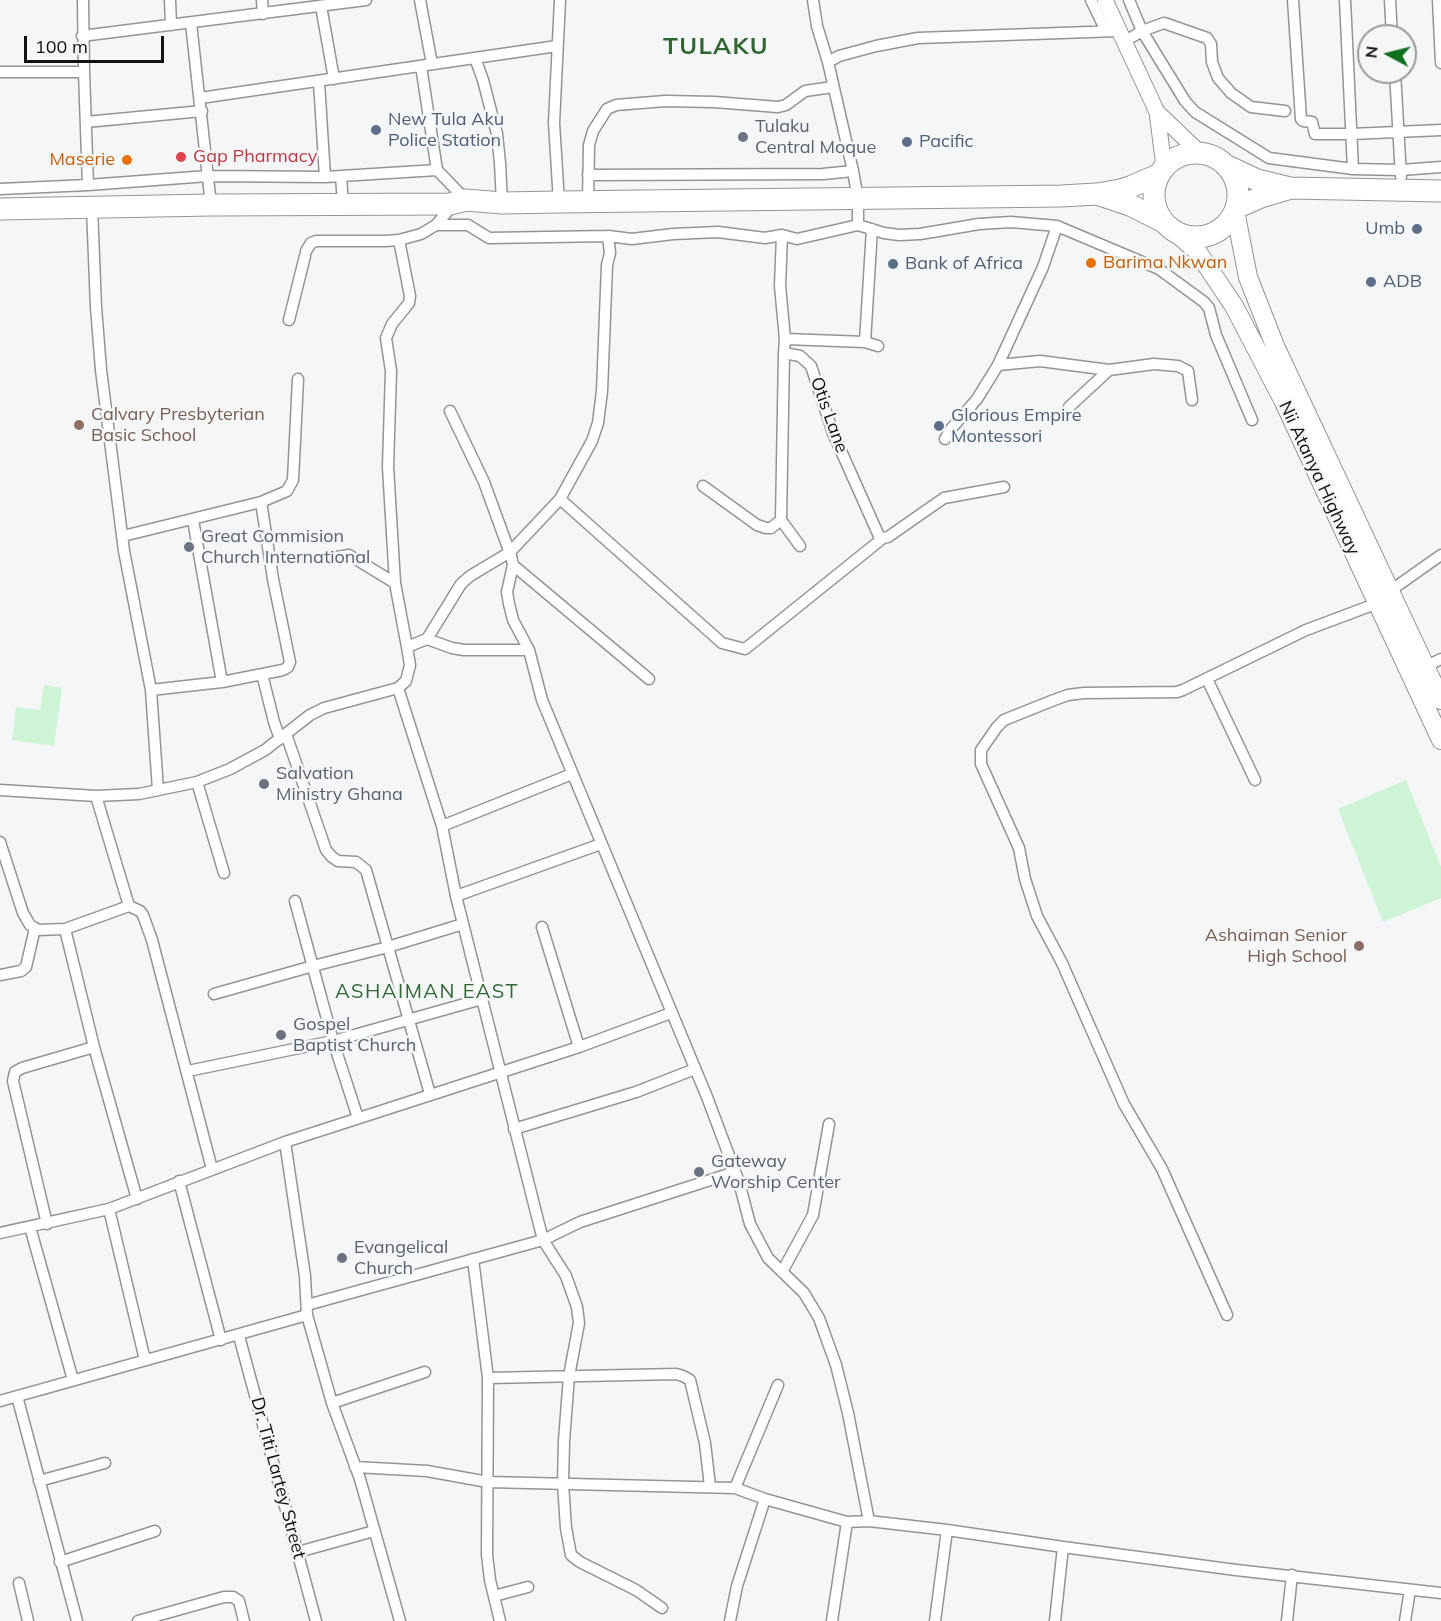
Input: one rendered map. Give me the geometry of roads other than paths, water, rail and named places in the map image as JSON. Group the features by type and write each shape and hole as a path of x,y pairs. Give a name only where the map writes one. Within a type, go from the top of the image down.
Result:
{"highway":[{"path":"0,209 343,204 360,196 423,191 447,192 458,202 502,203 964,199 1097,194 1130,187 1161,171 1180,156 1200,153 1217,159 1257,180 1290,188 1400,180 1441,191"},
{"path":"1097,194 1138,208 1187,237 1202,237 1216,232 1227,224 1235,210 1238,197 1237,185 1225,164"},
{"path":"1161,171 1153,194 1154,204 1168,226"},
{"path":"1235,210 1261,197 1290,188"}],"main road":[{"path":"1235,210 1248,277 1275,346 1384,597 1433,663 1441,700"},
{"name":"Nii Atanya Highway","path":"1168,226 1197,251 1234,306 1384,597 1441,740"}],"street":[{"path":"83,0 82,36 88,185"},
{"path":"170,0 171,25"},
{"path":"262,0 263,14"},
{"path":"82,36 364,0"},
{"path":"289,320 305,254 310,243 399,240 421,234 436,225 458,202 437,170 420,0"},
{"path":"559,202 554,130 560,0"},
{"path":"813,0 817,26 828,62 853,171 858,199 858,225"},
{"path":"1091,0 1116,35 1156,112 1200,153"},
{"path":"1105,0 1116,35"},
{"path":"1129,0 1142,32 1185,101 1195,112 1269,158 1353,169 1400,180 1441,167"},
{"path":"1293,0 1302,120 1312,122 1317,135 1441,130"},
{"path":"1345,0 1353,169"},
{"path":"1390,0 1391,24"},
{"path":"1438,0 1441,63"},
{"path":"321,6 334,79"},
{"path":"191,23 212,205"},
{"path":"828,62 848,53 918,38 1116,35 1142,32 1169,23 1207,38 1211,44 1212,62 1218,78 1231,93 1251,107 1285,111"},
{"path":"200,98 557,46"},
{"path":"475,58 483,80 496,134 502,203"},
{"path":"0,72 84,72"},
{"path":"319,82 325,177"},
{"path":"1396,84 1400,180"},
{"path":"588,202 589,145 592,132 607,109 616,105 665,101 778,107 786,105 805,91 833,87"},
{"path":"86,122 202,111"},
{"path":"1156,112 1161,171"},
{"path":"0,189 208,176 325,177 437,170"},
{"path":"588,175 823,174 853,171"},
{"path":"341,176 343,204"},
{"path":"92,208 101,369 124,551 151,690 158,790"},
{"path":"436,225 468,225 489,238 608,236 632,239 718,232 765,237 782,235 797,239 858,225 899,235 1011,222 1057,226 1159,269 1204,302 1209,308 1216,335 1252,420"},
{"path":"945,439 977,399 998,365 1042,267 1057,226"},
{"path":"865,342 872,230"},
{"path":"782,235 780,286 785,339 781,520 800,546"},
{"path":"407,647 427,639 461,584 510,552 560,499 583,459 598,423 603,380 607,266 610,253 608,236"},
{"path":"0,790 96,796 140,794 197,782 247,760 324,708 398,688 406,681 410,665 395,583 388,467 391,371 386,338 392,324 409,303 410,296 399,240"},
{"path":"1209,308 1234,306"},
{"path":"785,339 865,342 878,346"},
{"name":"Otis Lane","path":"784,353 800,356 811,366 833,433 879,536 883,538"},
{"path":"998,365 1040,361 1109,370 1154,364 1178,366 1188,371 1192,400"},
{"path":"1069,407 1109,370"},
{"path":"123,536 261,502 287,491 293,480 298,379"},
{"path":"450,411 484,482 510,552 513,565 508,584 509,604 513,620 529,650 542,700 695,1069 735,1172 750,1224 768,1258 804,1293 819,1318 848,1413 869,1521"},
{"path":"703,486 757,525 771,528 781,520"},
{"path":"560,499 722,643 745,649 883,538 888,537 944,498 1004,487"},
{"path":"151,690 222,682 283,670 288,667 290,662 273,579 261,502"},
{"path":"193,520 222,682"},
{"path":"331,558 349,555 395,583"},
{"path":"1227,1315 1162,1169 1124,1104 1062,963 1038,916 1025,879 1019,848 981,764 981,750 1004,720 1068,695 1177,692 1306,630 1384,597 1441,555"},
{"path":"513,565 650,679"},
{"path":"427,639 464,650 529,650"},
{"path":"262,674 274,722 283,737 326,850 338,861 356,862 366,870 430,1094"},
{"path":"1207,679 1255,780"},
{"path":"398,688 442,826 456,896 543,1240 566,1276 577,1307 579,1323 569,1376 563,1485 566,1528 571,1555 580,1562 636,1590 662,1608"},
{"path":"442,826 572,774"},
{"path":"197,782 224,873"},
{"path":"96,796 129,906"},
{"path":"0,842 23,913 30,925 38,930 65,928 129,906 143,915 188,1071 212,1169"},
{"path":"456,896 601,844"},
{"path":"296,901 333,1041 358,1118"},
{"path":"214,994 388,948 463,924"},
{"path":"542,927 579,1047"},
{"path":"0,975 21,971 26,967 35,928"},
{"path":"65,928 94,1047 137,1199"},
{"path":"188,1071 333,1041 482,999"},
{"path":"0,1233 109,1209 285,1142 579,1047 671,1013"},
{"path":"47,1224 13,1081 15,1072 94,1047"},
{"path":"514,1129 644,1089 695,1069"},
{"path":"782,1272 813,1215 829,1124"},
{"path":"285,1142 305,1276 307,1310 332,1403 355,1467 400,1621"},
{"path":"0,1401 239,1336 307,1310 543,1240 580,1222 735,1172"},
{"path":"179,1181 221,1340"},
{"path":"109,1209 145,1360"},
{"path":"30,1227 73,1380"},
{"path":"473,1259 488,1378 487,1555 500,1621"},
{"name":"Dr. Titi Lartey Street","path":"239,1336 316,1621"},
{"path":"332,1403 425,1372"},
{"path":"488,1378 676,1374 683,1376 690,1380 705,1443 710,1486"},
{"path":"735,1488 777,1385"},
{"path":"17,1396 77,1621"},
{"path":"39,1481 105,1463"},
{"path":"355,1467 427,1471 488,1482 735,1488 765,1499 847,1522 869,1521 947,1530 1063,1547 1441,1593"},
{"path":"729,1621 737,1586 765,1499"},
{"path":"832,1621 847,1522"},
{"path":"935,1621 947,1530"},
{"path":"60,1562 155,1531"},
{"path":"298,1552 374,1531"},
{"path":"1055,1621 1063,1547"},
{"path":"1287,1621 1292,1575"},
{"path":"18,1583 28,1621"},
{"path":"494,1596 528,1587"},
{"path":"1405,1621 1410,1590"},
{"path":"138,1621 155,1619 224,1598 233,1598 238,1601 244,1621"}],"place":[{"name":"New Tula Aku Police Station","path":"376,130"},
{"name":"Tulaku Central Moque","path":"743,137"},
{"name":"Pacific","path":"907,142"},
{"name":"Gap Pharmacy","path":"181,157"},
{"name":"Maserie","path":"127,160"},
{"name":"Umb","path":"1417,229"},
{"name":"Barima Nkwan","path":"1091,263"},
{"name":"Bank of Africa","path":"893,264"},
{"name":"ADB","path":"1371,282"},
{"name":"Calvary Presbyterian Basic School","path":"79,425"},
{"name":"Glorious Empire Montessori","path":"939,426"},
{"name":"Great Commision Church International","path":"189,547"},
{"name":"Salvation Ministry Ghana","path":"264,784"},
{"name":"Ashaiman Senior High School","path":"1359,946"},
{"name":"Gospel Baptist Church","path":"281,1035"},
{"name":"Gateway Worship Center","path":"699,1172"},
{"name":"Evangelical Church","path":"342,1258"}],"district":[{"name":"TULAKU","path":"716,47"},
{"name":"ASHAIMAN EAST","path":"427,992"}]}
